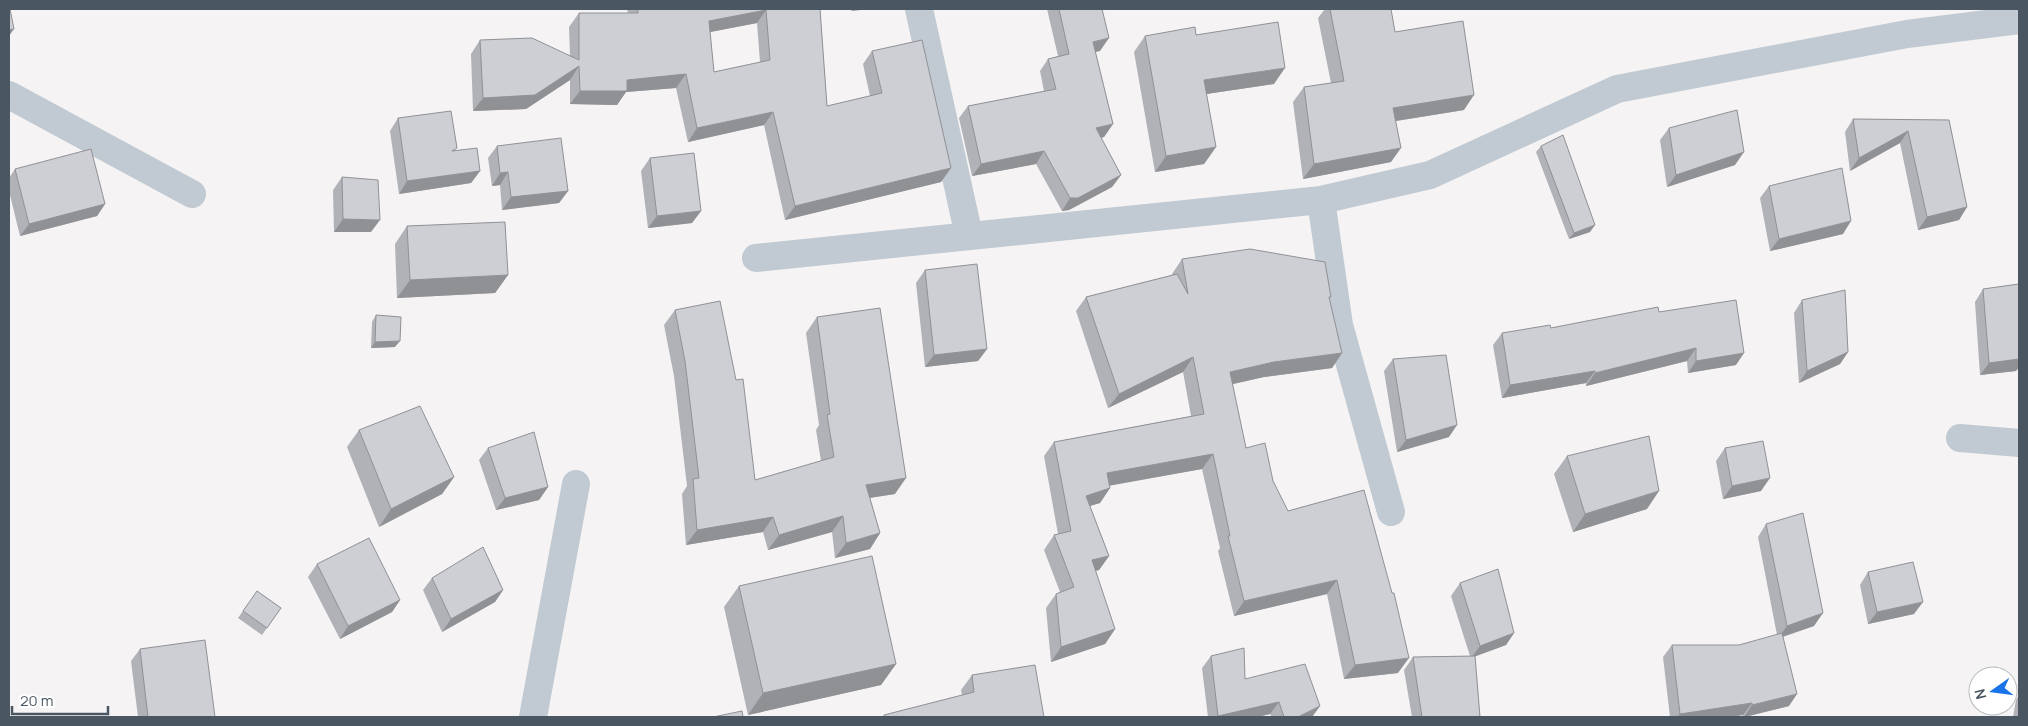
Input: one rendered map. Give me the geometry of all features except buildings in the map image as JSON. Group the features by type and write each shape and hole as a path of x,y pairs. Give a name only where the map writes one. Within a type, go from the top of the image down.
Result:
{"street":[{"path":"919,9 969,236"},
{"path":"756,258 1321,200 1430,175 1617,89 1907,34 2019,20"},
{"path":"9,95 192,194"},
{"path":"1321,200 1340,325 1391,512"},
{"path":"1960,438 2019,443"},
{"path":"533,717 576,484"}]}
